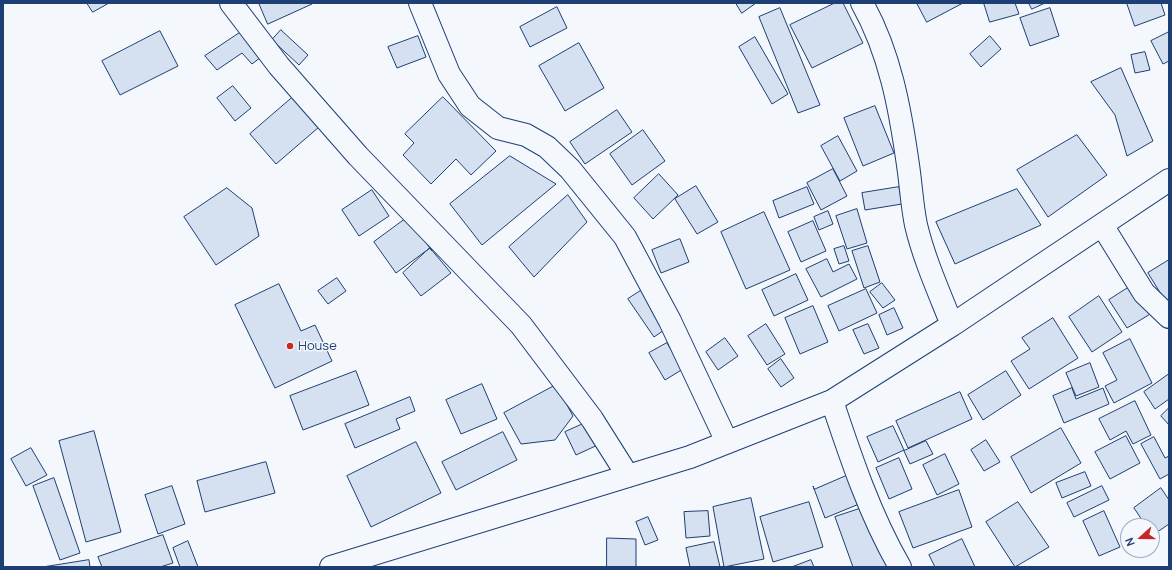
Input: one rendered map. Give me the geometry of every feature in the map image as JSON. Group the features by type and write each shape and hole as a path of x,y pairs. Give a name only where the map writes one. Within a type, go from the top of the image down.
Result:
{"street":[{"path":"231,3 278,66 358,156 521,325 592,419 628,476"},
{"path":"420,3 449,74 470,106 498,128 526,135 547,147 570,169 625,237 670,321 727,442"},
{"path":"862,3 872,21 886,56 897,95 916,224 922,247 952,325"},
{"path":"331,567 357,563 690,457 832,401 952,325 1169,180"},
{"path":"1102,225 1144,293 1169,317"},
{"path":"832,401 858,479 887,545 900,567"}],"building":[{"path":"87,3 109,3 93,12"},
{"path":"259,3 312,3 312,4 268,24"},
{"path":"736,3 756,3 742,13"},
{"path":"835,3 843,3 863,43 812,68 790,25"},
{"path":"917,3 963,3 927,22"},
{"path":"984,3 1015,3 1019,14 990,22"},
{"path":"1029,3 1045,3 1032,9"},
{"path":"1127,3 1161,3 1165,15 1135,26"},
{"path":"557,7 567,28 530,47 520,27"},
{"path":"780,8 820,105 798,113 759,17"},
{"path":"1050,8 1059,36 1030,46 1020,18"},
{"path":"281,30 308,55 299,65 272,40"},
{"path":"160,31 178,66 120,95 102,61"},
{"path":"241,32 261,57 252,64 242,53 217,70 205,56"},
{"path":"1169,32 1169,61 1163,64 1151,41"},
{"path":"418,36 426,57 397,68 388,47"},
{"path":"990,36 1001,49 981,67 970,54"},
{"path":"755,37 788,94 772,104 739,47"},
{"path":"579,43 604,88 565,111 539,66"},
{"path":"1145,52 1150,70 1135,73 1131,55"},
{"path":"1121,68 1153,141 1127,156 1115,115 1091,82"},
{"path":"233,86 251,108 235,121 217,98"},
{"path":"293,97 319,127 276,164 250,134"},
{"path":"443,97 496,151 471,175 456,159 431,184 403,155 414,143 405,134"},
{"path":"875,106 894,153 863,166 844,118"},
{"path":"617,110 632,132 585,164 570,142"},
{"path":"643,130 665,161 632,185 610,154"},
{"path":"1077,135 1107,175 1048,217 1017,170"},
{"path":"838,136 857,171 840,181 821,146"},
{"path":"510,156 556,184 482,245 450,204"},
{"path":"833,169 847,196 821,210 807,183"},
{"path":"659,174 678,195 653,219 634,198"},
{"path":"696,186 718,222 697,234 675,199"},
{"path":"807,187 814,204 779,218 773,201"},
{"path":"899,187 902,204 865,210 862,193"},
{"path":"227,188 252,208 259,236 216,265 184,217"},
{"path":"1017,189 1041,225 955,264 936,222"},
{"path":"372,190 389,216 359,236 342,210"},
{"path":"568,195 587,222 534,277 509,247"},
{"path":"857,209 867,243 847,249 836,216"},
{"path":"828,211 833,224 819,230 814,217"},
{"path":"764,212 790,270 746,289 721,232"},
{"path":"408,217 430,248 396,273 374,242"},
{"path":"813,221 826,251 801,262 788,232"},
{"path":"680,239 689,262 661,273 652,250"},
{"path":"844,246 849,261 839,264 834,249"},
{"path":"868,246 880,282 864,288 852,251"},
{"path":"430,248 451,273 421,296 403,273"},
{"path":"827,259 833,272 849,264 857,279 821,297 806,269"},
{"path":"1169,260 1169,307 1148,273"},
{"path":"796,274 808,300 774,316 762,290"},
{"path":"337,278 346,291 328,304 318,291"},
{"path":"882,283 895,300 883,308 870,292"},
{"name":"House","path":"279,284 301,331 315,325 332,361 275,388 235,305"},
{"path":"1134,284 1152,313 1127,328 1109,300"},
{"path":"645,288 670,326 654,337 628,299"},
{"path":"866,289 877,313 839,331 828,306"},
{"path":"1099,296 1122,332 1092,352 1069,317"},
{"path":"813,306 828,342 800,354 785,318"},
{"path":"894,308 903,328 887,335 879,315"},
{"path":"1053,318 1078,358 1029,389 1011,361 1030,349 1022,338"},
{"path":"766,324 785,354 767,365 748,336"},
{"path":"868,324 879,348 864,354 853,330"},
{"path":"725,338 738,356 718,370 706,352"},
{"path":"1130,339 1152,383 1114,403 1105,386 1117,380 1103,353"},
{"path":"667,343 683,369 665,380 649,353"},
{"path":"781,359 794,378 781,387 768,369"},
{"path":"1090,363 1099,387 1076,396 1066,373"},
{"path":"356,371 369,405 303,430 290,396"},
{"path":"1006,371 1021,395 983,420 968,395"},
{"path":"1169,374 1169,399 1155,409 1144,392"},
{"path":"482,384 497,419 461,434 446,400"},
{"path":"556,385 573,416 555,440 521,444 504,413"},
{"path":"1072,388 1076,399 1103,388 1109,404 1064,423 1053,396"},
{"path":"960,392 972,419 908,448 896,421"},
{"path":"410,397 415,411 396,419 400,429 355,448 345,424"},
{"path":"1135,401 1151,435 1133,444 1126,431 1110,440 1099,419"},
{"path":"1169,408 1169,425 1161,416"},
{"path":"592,420 602,443 576,455 565,432"},
{"path":"893,426 904,450 878,462 867,437"},
{"path":"1061,428 1081,463 1031,493 1011,457"},
{"path":"94,431 121,532 86,542 59,441"},
{"path":"503,432 517,460 456,490 442,462"},
{"path":"1126,436 1140,463 1110,479 1095,452"},
{"path":"1154,437 1165,458 1169,456 1169,474 1160,479 1141,444"},
{"path":"986,440 1000,462 984,471 971,450"},
{"path":"926,441 933,454 910,464 904,451"},
{"path":"416,442 441,493 371,527 347,476"},
{"path":"31,448 47,475 26,486 11,459"},
{"path":"945,454 959,484 937,495 923,465"},
{"path":"899,458 912,489 889,499 876,468"},
{"path":"266,462 275,493 205,512 197,481"},
{"path":"1085,472 1091,486 1062,498 1056,483"},
{"path":"853,473 864,502 825,518 814,489"},
{"path":"54,478 80,553 60,560 33,486"},
{"path":"172,486 185,524 158,534 145,495"},
{"path":"1102,486 1109,500 1074,517 1067,503"},
{"path":"1161,488 1169,500 1169,524 1160,530 1160,518 1141,518 1134,508"},
{"path":"959,490 972,527 913,548 899,512"},
{"path":"751,498 764,559 724,567 713,507"},
{"path":"809,502 823,547 773,562 760,517"},
{"path":"1018,502 1049,547 1015,567 986,522"},
{"path":"871,505 893,567 853,567 835,517"},
{"path":"708,511 710,536 686,538 684,512"},
{"path":"1104,511 1120,547 1099,556 1083,521"},
{"path":"648,517 658,540 645,545 636,522"},
{"path":"163,535 173,563 160,567 102,567 98,557"},
{"path":"607,538 636,539 636,567 607,567"},
{"path":"962,539 975,567 935,567 929,555"},
{"path":"188,541 198,567 180,567 173,548"},
{"path":"714,542 720,567 690,567 686,548"},
{"path":"89,560 90,567 43,567"},
{"path":"811,560 814,567 792,567"}],"place":[{"name":"House","path":"290,346"}]}
